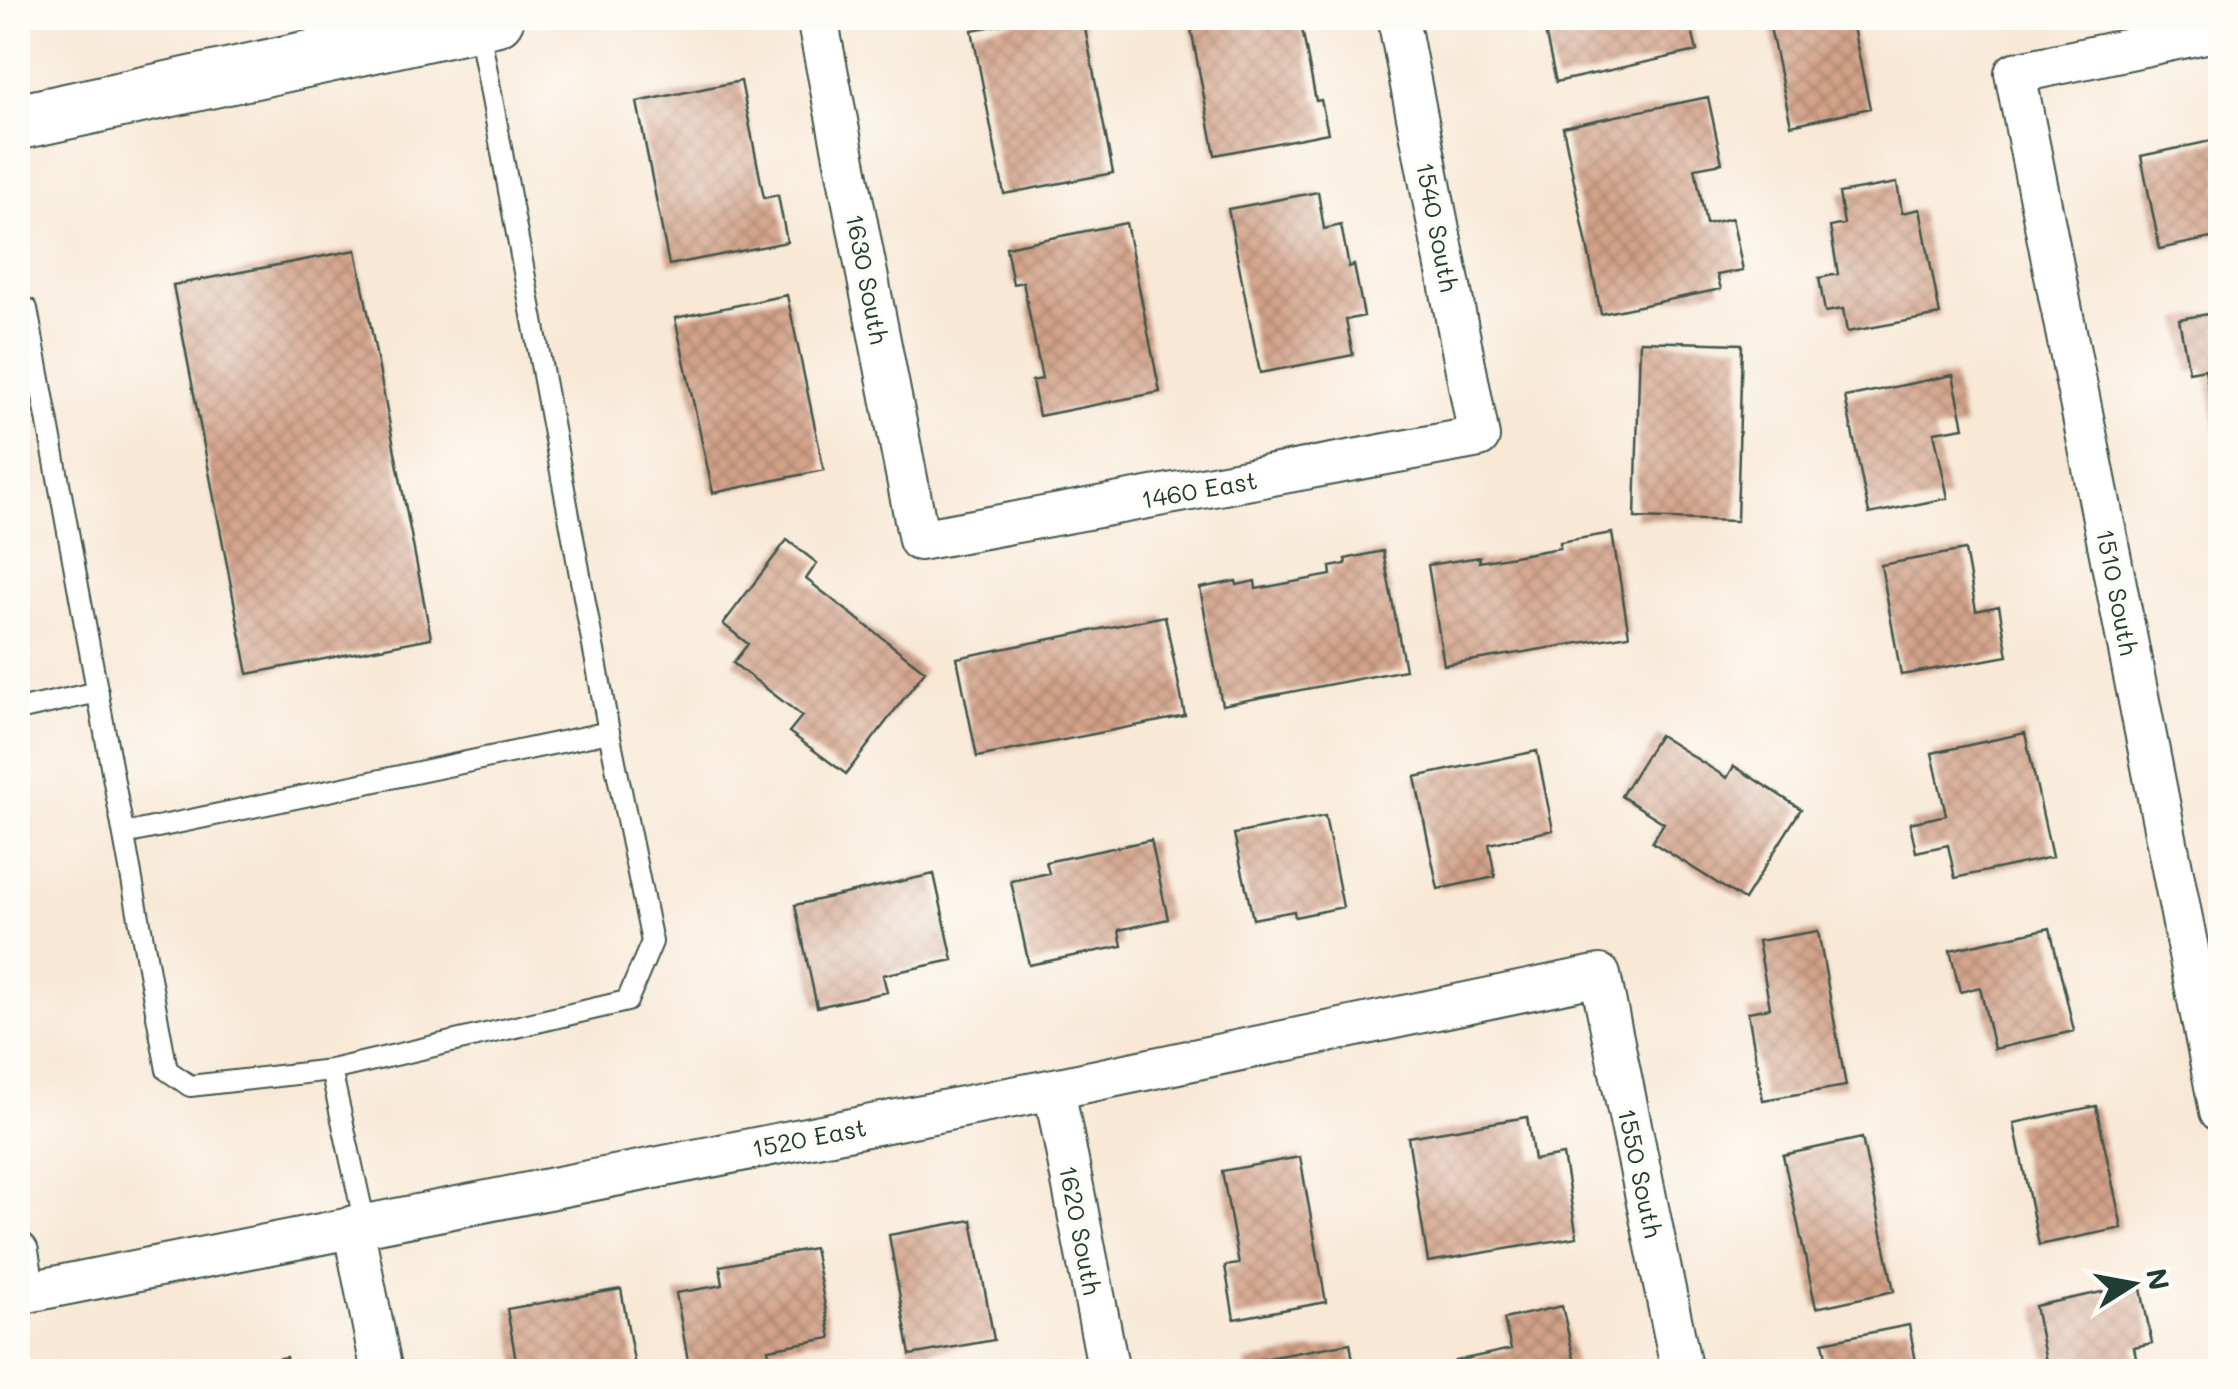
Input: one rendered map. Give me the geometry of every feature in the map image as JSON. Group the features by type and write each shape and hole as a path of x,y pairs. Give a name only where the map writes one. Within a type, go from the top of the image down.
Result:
{"street":[{"name":"1630 South","path":"817,18 919,540"},
{"name":"1540 South","path":"1398,18 1479,437"},
{"path":"18,122 487,20"},
{"name":"1510 South","path":"2220,30 2015,73 2220,1111"},
{"name":"1460 East","path":"919,540 1479,437"},
{"name":"1520 East","path":"21,1293 1054,1089 1600,975"},
{"name":"1550 South","path":"1600,975 1682,1372"},
{"name":"1620 South","path":"1054,1089 1109,1372"},
{"path":"359,1225 382,1372"},
{"path":"18,1252 21,1293"}],"lane":[{"path":"27,308 167,1070 190,1086 331,1070 627,1002 652,942 609,732 487,20"},
{"path":"18,710 98,692"},
{"path":"124,834 609,732"},
{"path":"331,1070 359,1225"}],"building":[{"path":"1035,18 1083,18 1113,173 1004,194 972,30"},
{"path":"1189,18 1300,18 1316,101 1321,100 1328,133 1215,155"},
{"path":"1542,18 1689,18 1697,51 1556,82"},
{"path":"1768,18 1851,18 1870,108 1791,125"},
{"path":"741,81 764,198 778,195 787,242 669,265 637,102"},
{"path":"1708,97 1722,163 1695,168 1706,224 1732,218 1743,270 1717,275 1721,289 1601,314 1563,127"},
{"path":"2220,139 2220,236 2160,249 2141,156"},
{"path":"1897,183 1902,213 1920,209 1940,315 1847,332 1843,309 1825,312 1819,278 1838,274 1830,227 1844,224 1839,193"},
{"path":"1318,192 1324,229 1341,225 1349,267 1354,265 1364,316 1346,320 1353,355 1260,373 1228,209"},
{"path":"1126,223 1160,392 1039,416 1032,381 1042,379 1023,282 1013,284 1006,247"},
{"path":"356,250 431,638 248,674 173,285"},
{"path":"787,295 824,470 713,493 675,318"},
{"path":"2220,312 2219,447 2205,369 2189,372 2179,319"},
{"path":"1640,341 1742,344 1737,521 1635,518"},
{"path":"1953,375 1964,427 1934,432 1948,498 1869,514 1845,397"},
{"path":"1612,533 1629,635 1444,665 1428,565 1480,557 1479,562 1560,548 1560,542"},
{"path":"787,540 817,563 806,579 925,671 846,774 789,732 802,716 733,663 748,644 723,624"},
{"path":"1965,550 1976,611 1999,606 2008,656 1901,675 1881,565"},
{"path":"1383,551 1405,670 1222,705 1200,588 1255,581 1256,589 1331,575 1330,567 1346,564 1345,559"},
{"path":"1165,616 1185,716 977,757 957,658"},
{"path":"2025,733 2052,857 1955,878 1948,845 1916,852 1910,823 1946,815 1932,753"},
{"path":"1659,735 1727,778 1734,766 1801,809 1744,900 1652,842 1664,823 1621,796"},
{"path":"1537,751 1553,830 1489,844 1495,877 1438,889 1415,777"},
{"path":"1325,816 1343,907 1295,917 1294,911 1253,919 1234,834"},
{"path":"1151,840 1168,919 1119,930 1122,946 1029,965 1011,881 1049,873 1046,862"},
{"path":"934,874 953,960 883,975 887,992 817,1007 795,905"},
{"path":"2050,928 2074,1031 1994,1049 1980,987 1960,992 1950,950"},
{"path":"1818,931 1846,1086 1763,1100 1748,1012 1770,1008 1758,941"},
{"path":"2096,1106 2122,1228 2039,1245 2014,1123"},
{"path":"1527,1117 1534,1160 1563,1155 1577,1237 1428,1262 1408,1137"},
{"path":"1862,1138 1894,1291 1816,1308 1783,1155"},
{"path":"1300,1157 1326,1302 1234,1319 1225,1266 1239,1264 1222,1171"},
{"path":"972,1220 994,1340 910,1355 889,1235"},
{"path":"814,1248 831,1338 768,1349 772,1372 690,1372 676,1293 723,1285 720,1266"},
{"path":"2140,1284 2152,1343 2134,1347 2139,1372 2048,1372 2035,1306"},
{"path":"621,1289 636,1372 518,1372 507,1309"},
{"path":"1562,1306 1577,1372 1457,1372 1455,1361 1511,1349 1504,1319"},
{"path":"1909,1325 1918,1372 1829,1372 1823,1342"},
{"path":"1350,1343 1355,1372 1247,1372 1246,1362"},
{"path":"286,1357 289,1372 223,1372 223,1370"}]}
